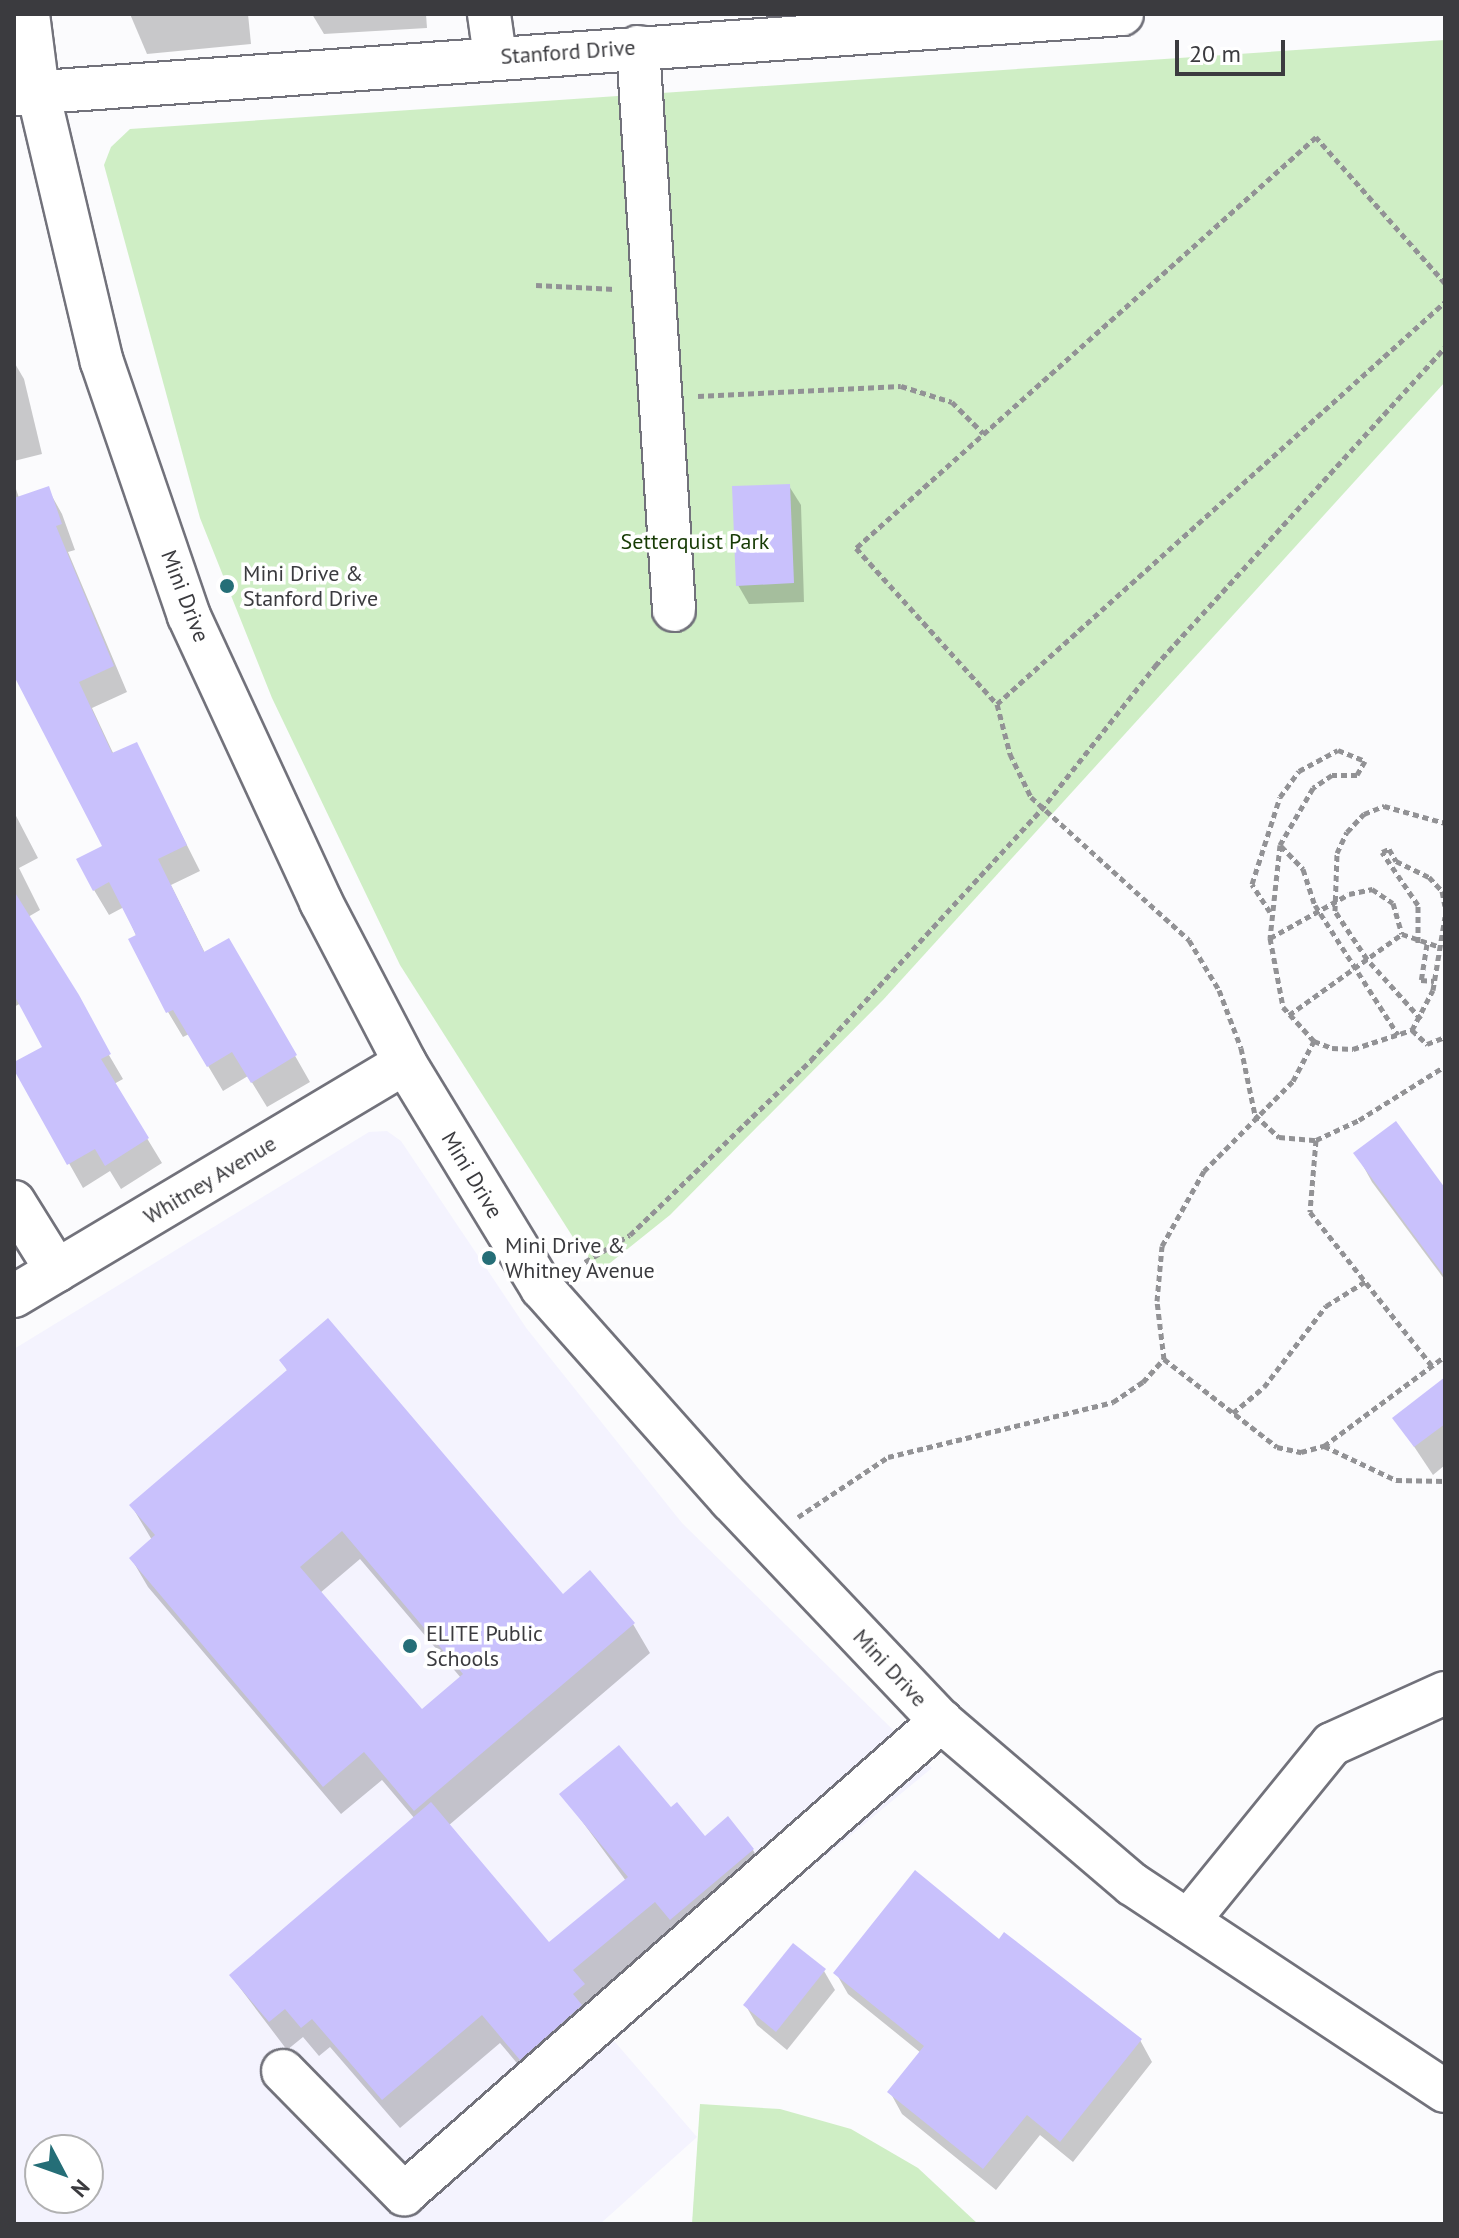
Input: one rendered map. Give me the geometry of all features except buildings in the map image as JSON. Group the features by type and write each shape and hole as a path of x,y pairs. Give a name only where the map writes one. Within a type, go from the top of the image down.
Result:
{"street":[{"name":"Mini Drive","path":"28,14 26,93 102,362 189,616 321,902 405,1063 542,1288 731,1500 941,1721 1132,1884 1445,2091"},
{"path":"489,14 495,56"},
{"name":"Stanford Drive","path":"26,93 638,47 886,21 1122,14"},
{"path":"638,47 674,610"},
{"name":"Whitney Avenue","path":"14,1296 405,1063"},
{"path":"14,1202 57,1271"},
{"path":"1188,1921 1332,1744 1445,1693"},
{"path":"283,2071 404,2194 941,1721"}],"path":[{"path":"1445,283 1316,137 856,548 997,704 1010,754 1041,810 1189,940 1219,990 1241,1048 1255,1115 1279,1137 1316,1140 1359,1120 1445,1066"},
{"path":"536,285 654,291"},
{"path":"997,704 1445,302"},
{"path":"585,1262 630,1235 811,1060 1041,810 1155,666 1445,347"},
{"path":"661,398 901,386 952,402 984,434"},
{"path":"1270,912 1252,884 1258,854 1288,783 1324,753 1338,750 1365,761 1357,775 1332,775 1313,788 1280,845 1270,912 1270,938 1289,1015 1314,1041 1353,1049 1412,1030 1421,1019 1434,981 1445,917"},
{"path":"1421,1019 1367,959 1334,905 1337,853 1347,832 1364,814 1384,806 1445,823"},
{"path":"1280,845 1303,869 1318,911 1398,1035"},
{"path":"1418,943 1418,905 1382,852 1389,849 1396,861 1429,877 1442,891 1445,906"},
{"path":"1270,938 1349,894 1372,889 1393,903 1402,934 1418,943 1440,947"},
{"path":"1289,1015 1402,934"},
{"path":"1427,944 1421,980 1434,981"},
{"path":"1412,1030 1427,1044 1445,1037"},
{"path":"1314,1041 1293,1081 1255,1115 1204,1171 1162,1246 1157,1301 1164,1359 1288,1451 1324,1446 1445,1356"},
{"path":"1316,1140 1310,1212 1432,1366"},
{"path":"1233,1413 1264,1387 1326,1306 1366,1281"},
{"path":"798,1517 888,1457 1113,1402 1164,1359"},
{"path":"1324,1446 1396,1480 1417,1485 1445,1481"}],"shaded area":[{"name":"ELITE Public Schools","path":"387,1131 401,1141 527,1329 682,1523 932,1768 609,2035 697,2137 600,2224 14,2224 14,1349 369,1132"}],"green space":[{"name":"Setterquist Park","path":"1445,40 1445,382 883,1000 670,1215 600,1271 576,1242 400,965 272,698 200,518 104,165 111,147 130,129"},
{"path":"700,2104 780,2109 851,2129 918,2168 978,2224 692,2224"}],"place":[{"name":"Mini Drive & Stanford Drive","path":"227,586"},
{"name":"Mini Drive & Whitney Avenue","path":"489,1258"},
{"name":"ELITE Public Schools","path":"410,1646"}]}
